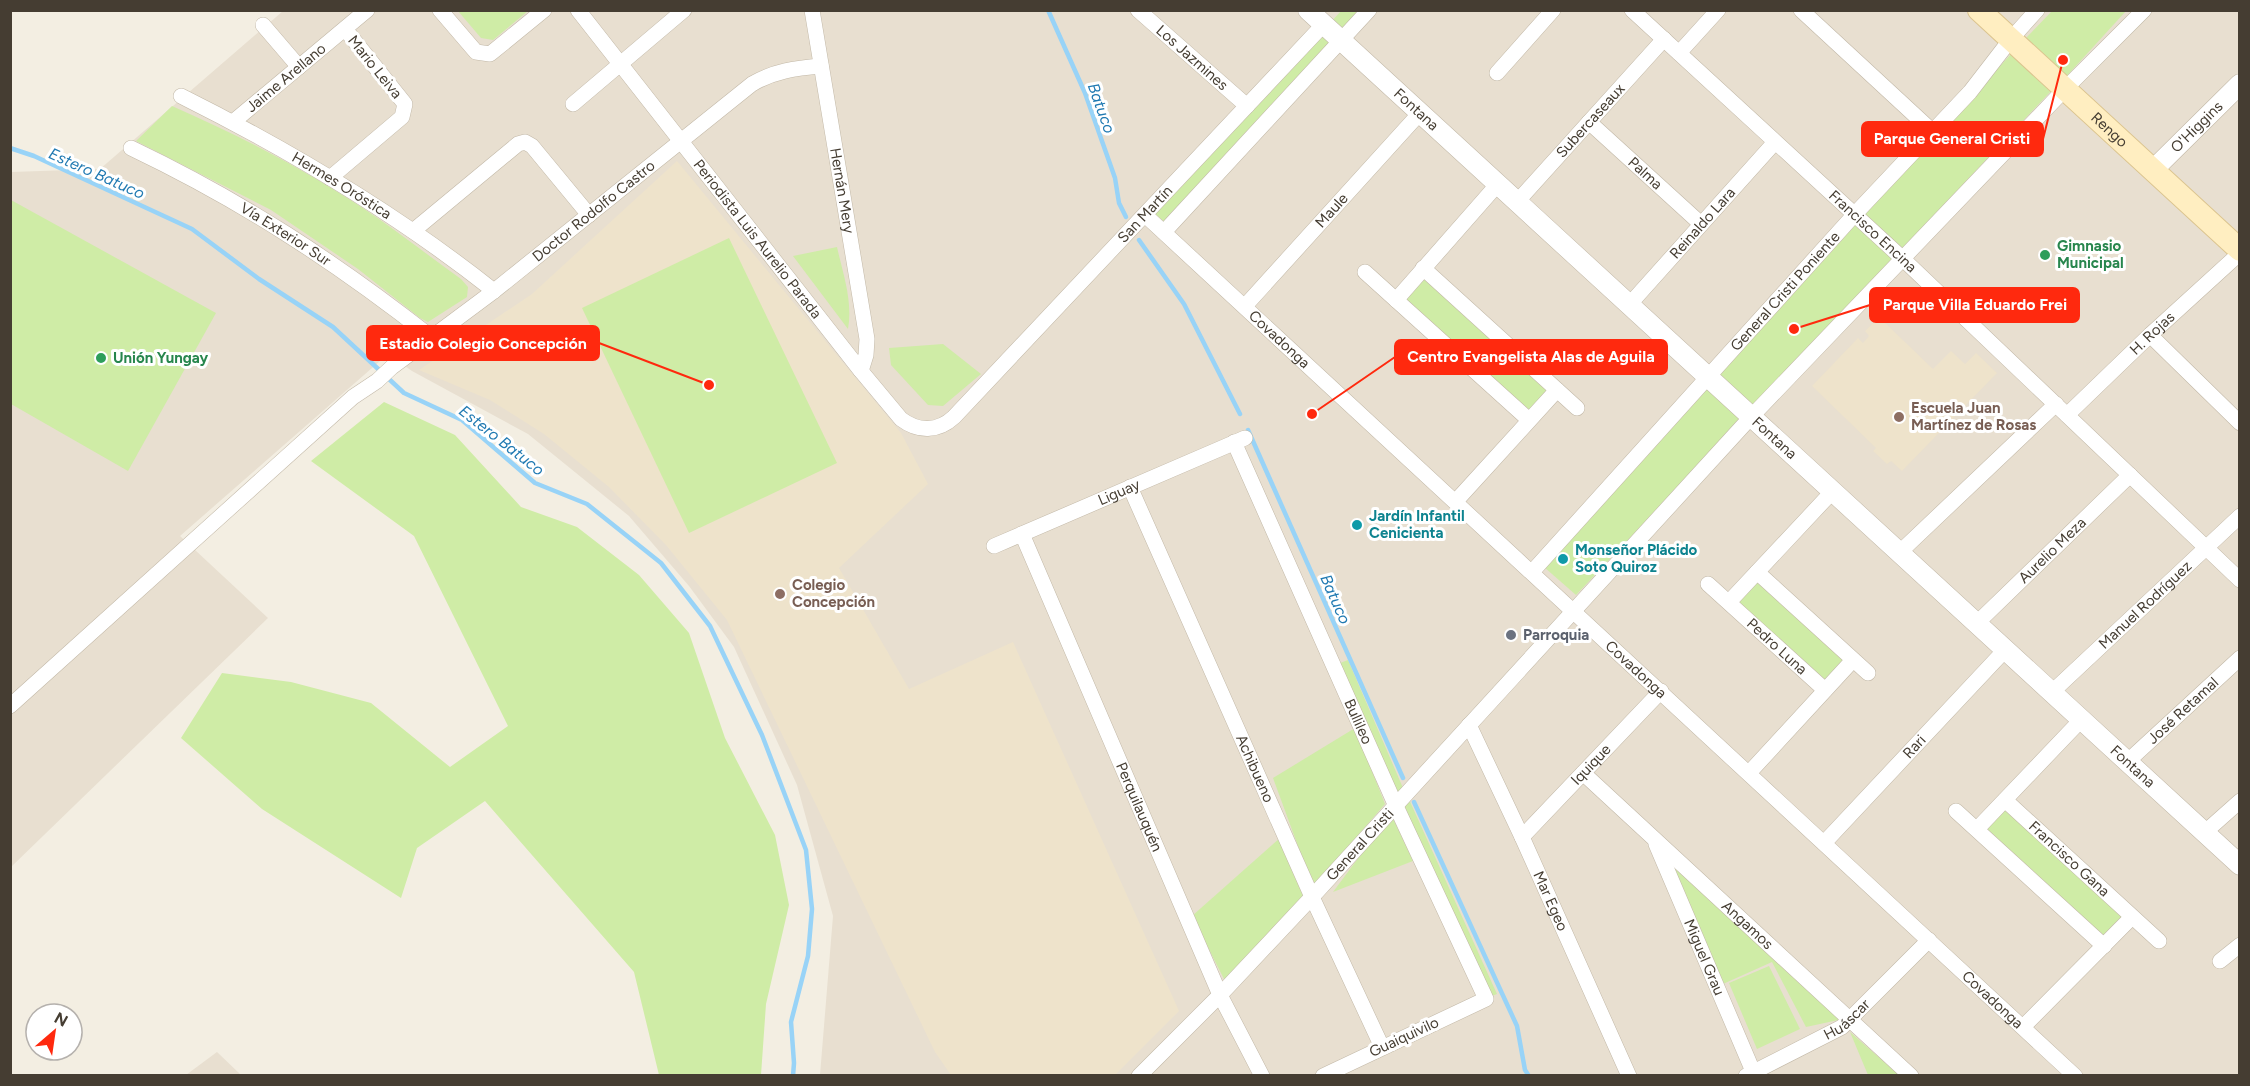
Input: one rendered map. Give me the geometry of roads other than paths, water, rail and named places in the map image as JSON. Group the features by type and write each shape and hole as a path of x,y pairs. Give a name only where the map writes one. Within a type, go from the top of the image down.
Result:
{"main road":[{"name":"Rengo","path":"1979,10 2240,252"}],"street":[{"name":"Jaime Arellano","path":"232,122 367,10"},
{"path":"440,10 476,52 490,54 544,10"},
{"name":"Periodista Luis Aurelio Parada","path":"578,10 861,371 908,424 933,429 948,423 954,417"},
{"path":"573,104 684,10"},
{"name":"Hernán Mery","path":"812,10 867,339 866,355 861,371"},
{"name":"Los Jazmines","path":"1138,10 1247,106"},
{"name":"Fontana","path":"1308,10 1330,17 1340,41 2240,865"},
{"name":"San Martín","path":"1164,232 1369,10"},
{"path":"1497,73 1553,10"},
{"name":"Francisco Encina","path":"1632,10 1904,259 2240,580"},
{"path":"1679,53 1718,10"},
{"path":"1801,10 1933,132"},
{"name":"General Cristi Poniente","path":"1532,572 1854,215 1970,92 2010,39 2037,10"},
{"name":"General Cristi","path":"1139,1076 1220,995 1312,897 1751,417 2065,89 2144,10"},
{"name":"San Martín","path":"954,417 1330,17"},
{"path":"263,25 299,68"},
{"name":"Mario Leiva","path":"330,178 402,117 405,104 345,29"},
{"name":"Subercaseaux","path":"1516,203 1664,39"},
{"name":"Doctor Rodolfo Castro","path":"10,706 353,397 494,291 680,140 762,78 786,70 822,66"},
{"name":"O'Higgins","path":"2154,170 2240,84"},
{"name":"Hermes Oróstica","path":"181,96 232,122 330,178 413,231 494,291"},
{"name":"Maule","path":"1245,306 1419,114"},
{"name":"Palma","path":"1589,122 1701,224"},
{"path":"413,231 518,144 525,142 532,146 589,215"},
{"name":"Reinaldo Lara","path":"1629,305 1775,142"},
{"name":"Vía Exterior Sur","path":"131,148 200,182 284,231 358,281 430,337"},
{"path":"1396,300 1497,185"},
{"name":"Covadonga","path":"1145,215 2075,1076"},
{"name":"H. Rojas","path":"1899,553 2150,334 2240,252"},
{"path":"1423,268 1577,408"},
{"path":"1365,272 1529,420"},
{"path":"2150,334 2240,423"},
{"path":"1455,501 1557,390"},
{"name":"Liguay","path":"994,546 1240,440"},
{"name":"Bullileo","path":"1240,440 1395,804 1486,999"},
{"name":"Aurelio Meza","path":"1976,624 2130,475"},
{"name":"Achibueno","path":"1130,488 1312,897 1382,1047"},
{"path":"1729,602 1832,492"},
{"name":"Manuel Rodríguez","path":"2051,693 2240,516"},
{"name":"Perquilauquén","path":"1022,534 1220,995 1262,1076"},
{"path":"1757,572 1868,673"},
{"name":"Pedro Luna","path":"1708,584 1825,690"},
{"name":"Rari","path":"1824,843 2005,650"},
{"name":"José Retamal","path":"2127,762 2240,658"},
{"path":"1749,773 1853,660"},
{"name":"Iquique","path":"1522,837 1661,691"},
{"path":"1977,829 2081,720"},
{"name":"Mar Egeo","path":"1469,725 1629,1076"},
{"name":"Angamos","path":"1583,773 1911,1076"},
{"name":"Francisco Gana","path":"2005,800 2159,941"},
{"path":"2204,833 2240,801"},
{"path":"1956,811 2104,946"},
{"name":"Miguel Grau","path":"1653,838 1752,1074"},
{"path":"2023,1027 2132,917"},
{"name":"Huáscar","path":"1752,1074 1842,1027 1929,940"},
{"path":"2220,961 2240,945"},
{"name":"Guaiquivilo","path":"1323,1076 1486,999"}],"waterway":[{"name":"Batuco","path":"1048,10 1085,93 1115,178 1119,203 1126,217"},
{"name":"Estero Batuco","path":"10,148 34,156 192,229 259,279 333,327 404,393 462,420 535,483 587,504 661,563 710,626 762,735 806,850 812,909 808,956 791,1022 793,1076"},
{"name":"Batuco","path":"1139,240 1184,304 1240,414"},
{"name":"Batuco","path":"1248,430 1403,778"},
{"name":"Batuco","path":"1414,802 1517,1026 1525,1070 1529,1076"}],"place":[{"name":"Parque General Cristi","path":"2063,60"},
{"name":"Gimnasio Municipal","path":"2045,255"},
{"name":"Parque Villa Eduardo Frei","path":"1794,329"},
{"name":"Unión Yungay","path":"101,358"},
{"name":"Estadio Colegio Concepción","path":"709,385"},
{"name":"Centro Evangelista Alas de Aguila","path":"1312,414"},
{"name":"Escuela Juan Martínez de Rosas","path":"1899,417"},
{"name":"Jardín Infantil Cenicienta","path":"1357,525"},
{"name":"Monseñor Plácido Soto Quiroz","path":"1563,559"},
{"name":"Colegio Concepción","path":"780,594"},
{"name":"Parroquia","path":"1511,635"}]}
